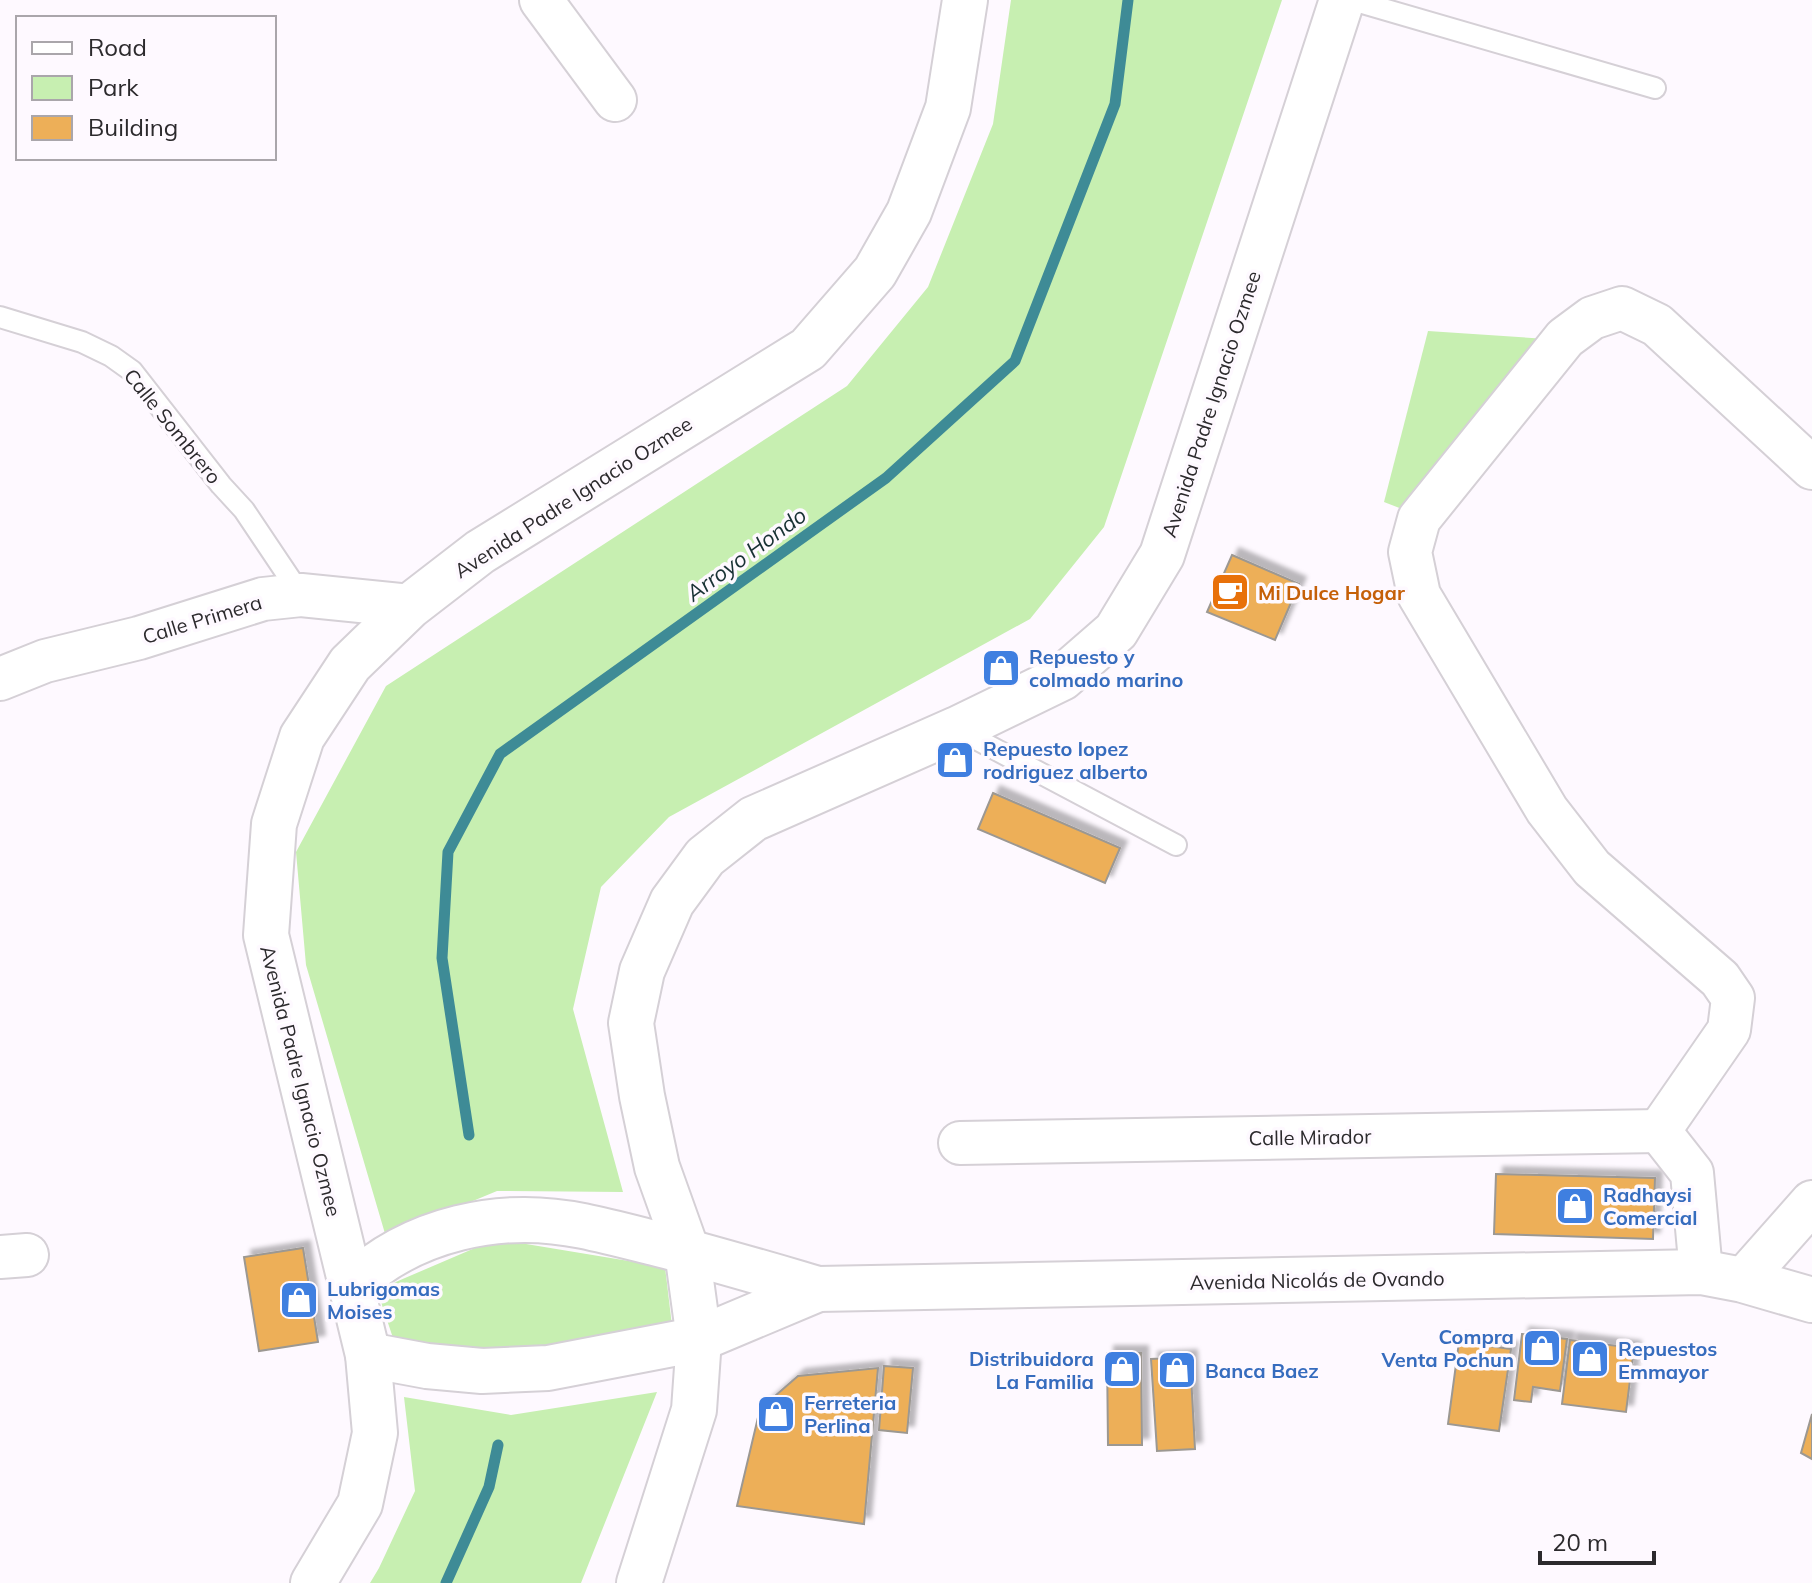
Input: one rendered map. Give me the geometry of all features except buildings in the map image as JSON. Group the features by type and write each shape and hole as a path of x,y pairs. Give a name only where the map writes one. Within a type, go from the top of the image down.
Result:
{"street":[{"path":"541,0 615,100"},
{"name":"Avenida Padre Ignacio Ozmee","path":"313,1583 360,1504 375,1433 368,1355 266,935 274,824 302,737 350,664 410,606 480,552 808,349 875,272 909,212 948,108 965,0"},
{"name":"Avenida Padre Ignacio Ozmee","path":"639,1583 694,1410 699,1339 687,1251 657,1167 631,1023 642,971 672,902 705,857 753,819 957,729 1062,678 1116,631 1162,555 1342,0"},
{"path":"1701,1272 1692,1173 1659,1131 1729,1030 1733,998 1720,979 1592,868 1547,810 1419,595 1410,552 1419,519 1565,338 1592,318 1622,308 1657,325 1812,468"},
{"name":"Calle Primera","path":"0,679 45,661 139,638 263,599 301,595 410,606"},
{"name":"Calle Mirador","path":"960,1143 1659,1131"},
{"path":"1743,1280 1812,1202"},
{"name":"Avenida Nicolás de Ovando","path":"351,1286 366,1272 396,1253 439,1233 482,1222 527,1220 580,1225 687,1251 818,1289 1701,1272 1743,1280 1812,1300"},
{"name":"Avenida Nicolás de Ovando","path":"368,1355 427,1366 482,1371 548,1368 699,1339 818,1289"}],"lane":[{"path":"1352,0 1655,88"},
{"name":"Calle Sombrero","path":"0,317 82,342 111,356 132,371 244,510 301,595"},
{"path":"957,729 1176,845"}],"green space":[{"path":"1011,0 1282,0 1104,527 1030,619 669,817 601,887 573,1009 623,1192 497,1191 386,1237 306,965 296,852 386,686 847,386 928,287 993,124"},
{"path":"1428,331 1547,339 1402,509 1384,502"},
{"path":"496,1239 665,1267 673,1334 537,1361 395,1344 377,1290"},
{"path":"657,1392 581,1583 370,1583 415,1491 404,1397 511,1415"}],"waterway":[{"name":"Arroyo Hondo","path":"469,1135 442,958 448,852 500,754 886,478 1015,361 1115,104 1128,0"},
{"name":"Arroyo Hondo","path":"446,1583 489,1487 498,1445"}],"place":[{"name":"Mi Dulce Hogar","path":"1230,592"},
{"name":"Repuesto y colmado marino","path":"1001,668"},
{"name":"Repuesto lopez rodriguez alberto","path":"955,760"},
{"name":"Radhaysi Comercial","path":"1575,1206"},
{"name":"Lubrigomas Moises","path":"299,1300"},
{"name":"Compra Venta Pochun","path":"1542,1348"},
{"name":"Repuestos Emmayor","path":"1590,1359"},
{"name":"Distribuidora La Familia","path":"1122,1369"},
{"name":"Banca Baez","path":"1177,1370"},
{"name":"Ferreteria Perlina","path":"776,1414"}]}
